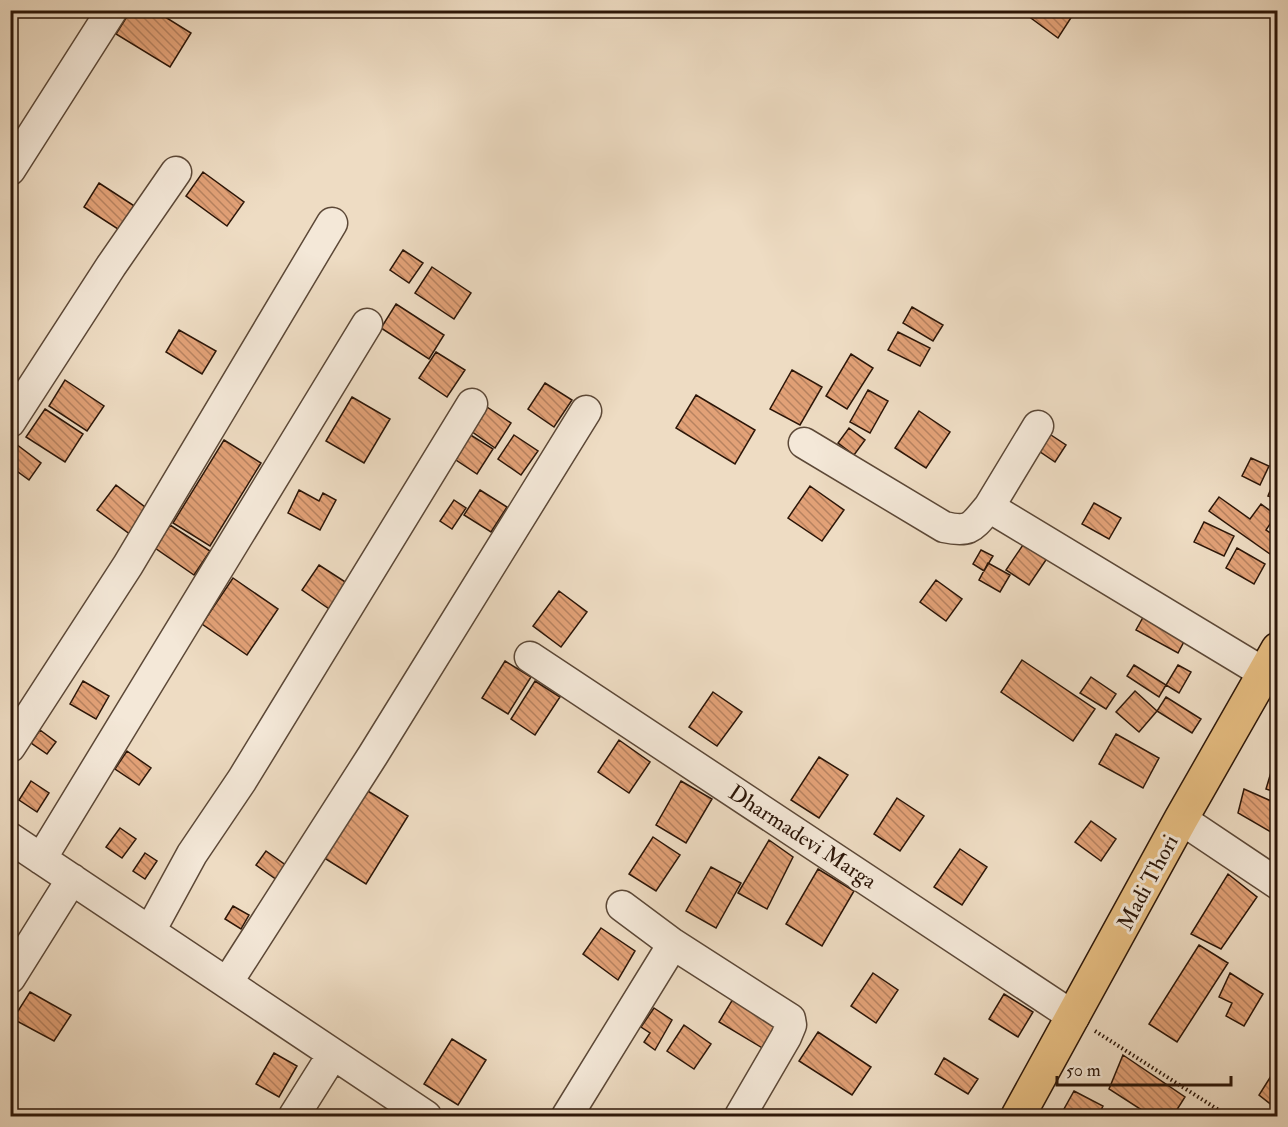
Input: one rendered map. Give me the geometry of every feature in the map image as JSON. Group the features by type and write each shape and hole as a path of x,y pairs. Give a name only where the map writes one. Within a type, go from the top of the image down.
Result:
{"main road":[{"name":"Madi Thori","path":"1018,1116 1181,819 1271,661"}],"street":[{"path":"10,170 112,10"},
{"path":"10,422 111,266 176,172"},
{"path":"10,747 128,565 332,223"},
{"path":"41,859 367,324"},
{"path":"150,931 192,854 242,780 341,614 472,404"},
{"path":"227,983 373,755 586,411"},
{"path":"804,443 944,527 963,531 972,527 988,507 1038,426"},
{"path":"988,507 1271,661"},
{"name":"Dharmadevi Marga","path":"530,657 1074,1017"},
{"path":"1181,819 1278,884"},
{"path":"10,838 426,1116"},
{"path":"10,978 72,879"},
{"path":"622,906 673,944 790,1019 791,1025 786,1037 740,1116"},
{"path":"567,1116 673,944"},
{"path":"294,1116 333,1054"}],"path":[{"path":"1074,1017 1228,1116"}],"building":[{"path":"131,10 154,10 191,33 170,67 116,34"},
{"path":"1020,10 1076,10 1058,38"},
{"path":"203,172 244,202 227,226 186,196"},
{"path":"99,183 139,209 124,233 84,207"},
{"path":"403,250 423,263 409,283 390,270"},
{"path":"432,267 471,293 454,319 415,293"},
{"path":"396,304 444,335 429,359 381,328"},
{"path":"912,307 943,325 933,341 903,323"},
{"path":"179,330 216,351 202,374 166,352"},
{"path":"898,332 930,348 920,366 888,350"},
{"path":"436,352 465,370 447,397 419,378"},
{"path":"851,354 873,368 847,409 826,396"},
{"path":"792,370 822,387 800,425 770,409"},
{"path":"65,380 104,406 87,431 49,406"},
{"path":"545,383 572,400 554,427 528,409"},
{"path":"868,390 888,401 870,433 850,422"},
{"path":"696,395 755,430 735,464 676,428"},
{"path":"352,397 390,419 364,463 326,441"},
{"path":"487,407 511,423 495,448 471,431"},
{"path":"45,409 83,434 65,462 26,437"},
{"path":"919,411 950,432 926,468 895,448"},
{"path":"849,428 865,440 854,455 838,443"},
{"path":"1048,433 1066,445 1055,462 1036,449"},
{"path":"469,434 493,449 477,474 453,458"},
{"path":"514,435 538,451 521,475 498,459"},
{"path":"224,440 261,463 210,546 173,523"},
{"path":"16,444 41,463 29,480 10,466 10,451"},
{"path":"1251,458 1269,466 1260,485 1242,476"},
{"path":"1278,476 1278,499 1268,496"},
{"path":"116,485 149,510 131,535 97,510"},
{"path":"810,486 844,510 822,541 788,518"},
{"path":"299,490 319,501 323,493 336,500 320,530 288,513"},
{"path":"480,490 507,507 491,532 464,515"},
{"path":"1219,497 1250,519 1261,504 1276,515 1266,530 1278,538 1278,544 1270,554 1209,511"},
{"path":"454,500 466,508 452,529 440,521"},
{"path":"1094,503 1121,518 1109,539 1082,524"},
{"path":"1204,522 1234,536 1224,556 1194,542"},
{"path":"170,525 210,551 194,575 155,548"},
{"path":"1027,539 1050,554 1029,585 1006,570"},
{"path":"1237,548 1265,564 1254,584 1226,568"},
{"path":"981,550 993,556 984,571 973,564"},
{"path":"988,563 1010,575 1000,592 979,580"},
{"path":"319,565 353,587 335,613 302,590"},
{"path":"233,578 278,609 247,655 202,624"},
{"path":"936,580 962,599 946,621 920,602"},
{"path":"559,591 587,612 561,647 533,626"},
{"path":"1146,612 1187,636 1178,653 1136,630"},
{"path":"1022,660 1095,709 1073,741 1001,692"},
{"path":"505,661 531,677 508,714 482,698"},
{"path":"1134,665 1166,685 1159,697 1127,676"},
{"path":"1178,665 1191,672 1179,693 1166,685"},
{"path":"1091,677 1116,694 1106,709 1080,693"},
{"path":"83,681 109,696 96,719 70,704"},
{"path":"535,681 560,697 535,735 511,719"},
{"path":"1135,691 1157,711 1139,732 1116,712"},
{"path":"713,692 742,712 717,746 689,727"},
{"path":"1166,697 1201,719 1192,733 1157,711"},
{"path":"40,730 56,742 47,754 31,743"},
{"path":"1116,734 1159,758 1143,788 1099,764"},
{"path":"619,740 650,762 629,793 598,772"},
{"path":"127,751 151,768 139,785 115,769"},
{"path":"1278,752 1278,793 1266,789"},
{"path":"819,757 848,775 819,818 791,800"},
{"path":"31,781 49,793 37,812 19,800"},
{"path":"681,781 712,799 686,843 656,825"},
{"path":"363,788 408,816 366,884 321,856"},
{"path":"1244,789 1278,804 1278,836 1238,813"},
{"path":"897,798 924,816 900,851 874,834"},
{"path":"1091,821 1116,839 1101,861 1075,842"},
{"path":"120,828 136,839 122,858 106,847"},
{"path":"653,837 680,855 656,891 629,874"},
{"path":"769,840 793,857 767,909 738,893"},
{"path":"960,849 987,867 962,905 934,887"},
{"path":"266,851 287,866 277,880 256,865"},
{"path":"145,853 157,861 145,879 133,871"},
{"path":"711,867 741,883 716,928 686,911"},
{"path":"818,869 854,891 822,946 786,924"},
{"path":"1228,874 1257,897 1221,949 1191,934"},
{"path":"233,906 249,915 241,929 225,919"},
{"path":"601,928 635,951 618,980 583,954"},
{"path":"1199,945 1228,963 1177,1042 1149,1024"},
{"path":"873,973 898,990 876,1023 851,1006"},
{"path":"1230,973 1263,994 1244,1026 1226,1016 1232,1003 1219,997"},
{"path":"30,992 71,1015 54,1041 13,1019"},
{"path":"736,994 785,1025 769,1052 719,1022"},
{"path":"1004,994 1033,1012 1018,1037 989,1019"},
{"path":"654,1008 672,1020 655,1050 644,1042 650,1033 641,1027"},
{"path":"684,1025 711,1044 694,1069 667,1051"},
{"path":"818,1032 871,1067 852,1095 799,1061"},
{"path":"452,1039 486,1060 458,1105 424,1084"},
{"path":"274,1053 297,1066 279,1097 256,1084"},
{"path":"1123,1055 1185,1097 1173,1116 1151,1116 1109,1089"},
{"path":"944,1058 978,1079 968,1094 935,1074"},
{"path":"1278,1065 1278,1110 1259,1095"},
{"path":"1074,1091 1103,1106 1098,1116 1078,1116 1064,1109"}]}
